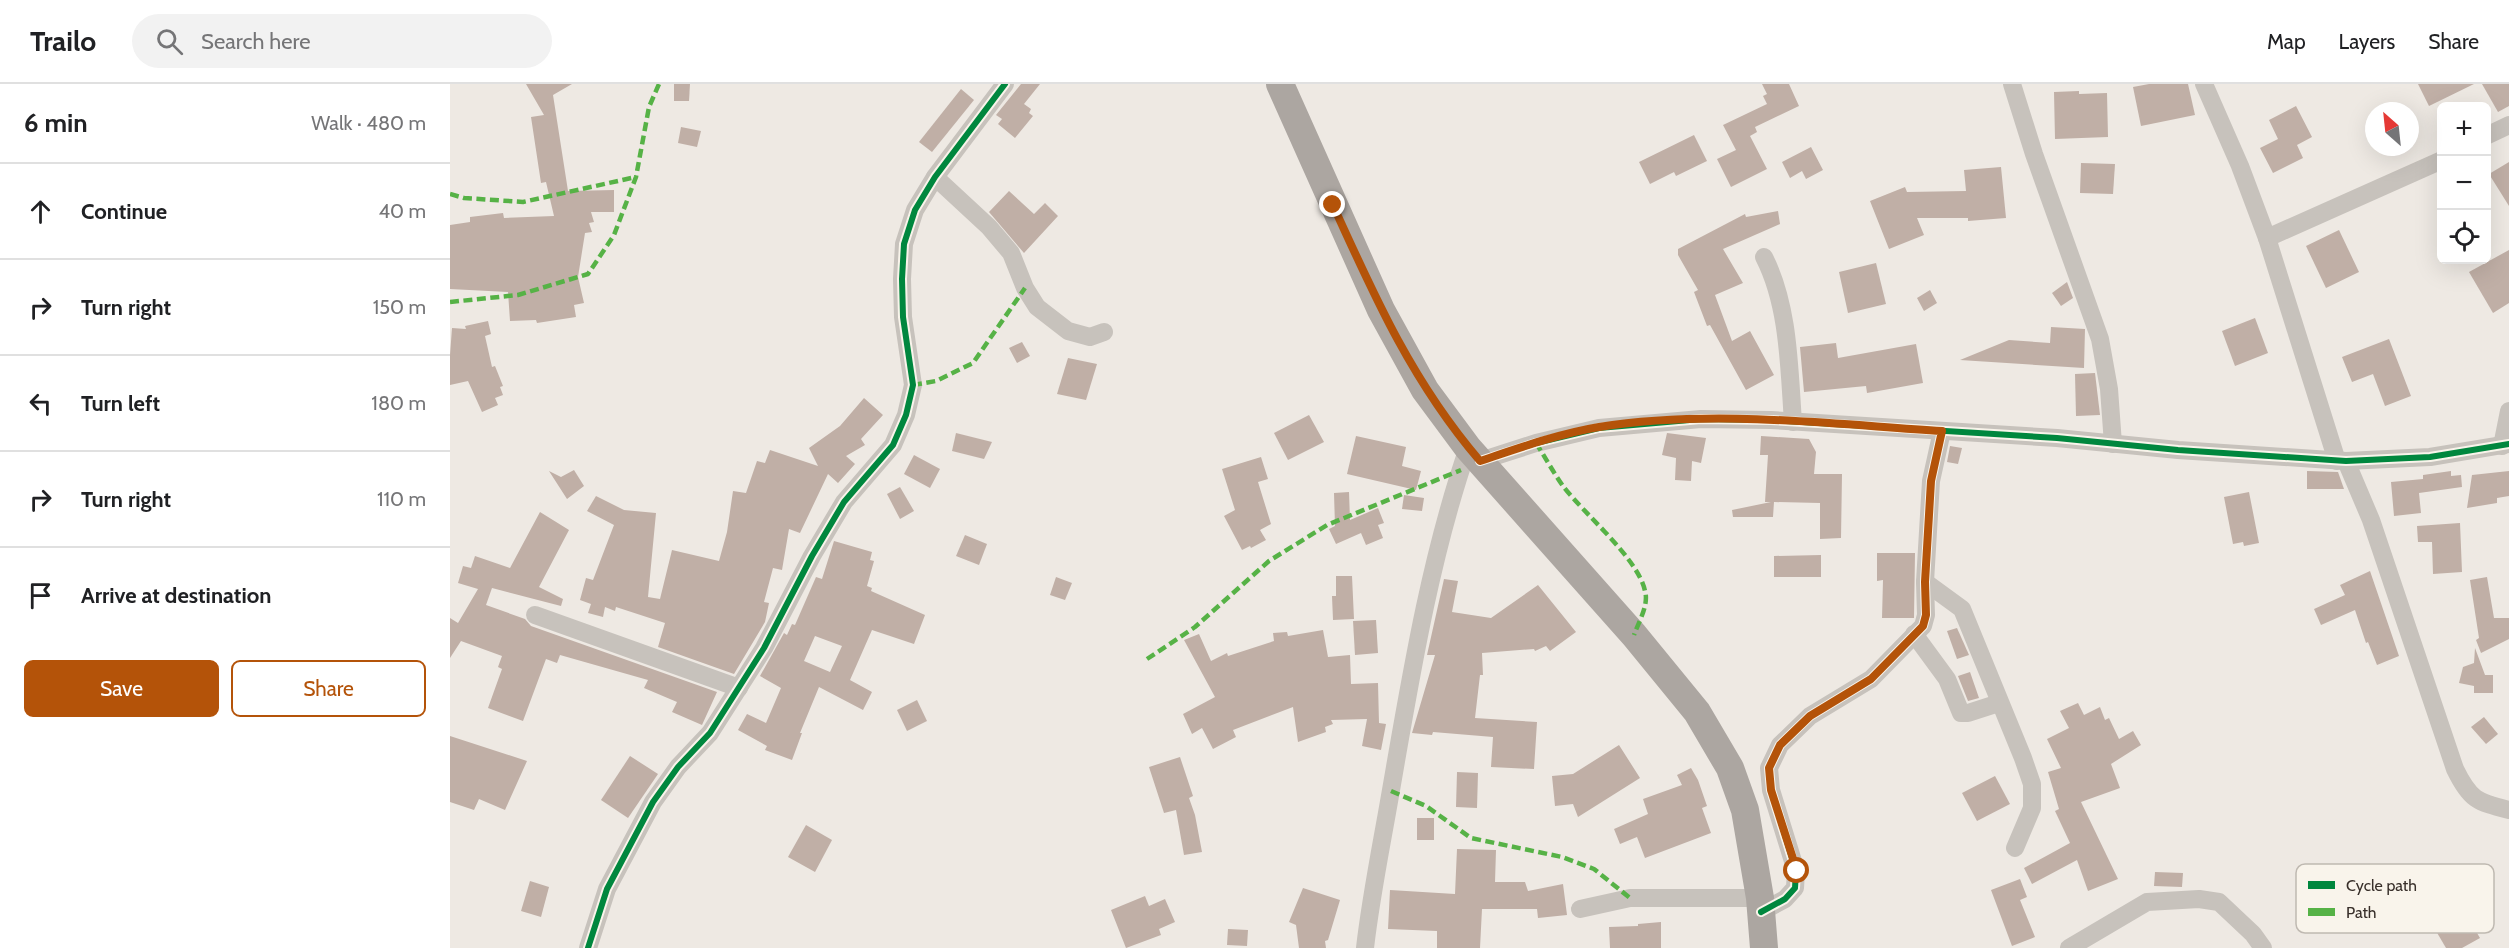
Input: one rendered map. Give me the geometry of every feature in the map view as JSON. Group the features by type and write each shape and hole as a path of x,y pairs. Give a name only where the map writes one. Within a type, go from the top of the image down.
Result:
{"main road":[{"path":"1280,84 1380,310 1425,390 1474,455 1634,634 1697,712 1730,768 1745,810 1761,905 1764,948"}],"street":[{"path":"588,948 607,889 653,802 678,767 710,733 739,688 764,648 812,556 844,502 893,445 906,415 913,385 903,316 904,244 915,210 935,177 1005,84"},
{"path":"2012,84 2034,154 2100,339 2109,389 2113,444"},
{"path":"2204,84 2267,238 2341,461 2371,520 2455,769 2462,784 2480,802 2509,810"},
{"path":"2491,134 2509,124"},
{"path":"2267,238 2437,162"},
{"path":"935,177 990,227 1011,254 1025,288 1037,306 1068,331 1090,337 1104,332"},
{"path":"1764,256 1772,271 1782,313 1793,422"},
{"path":"1365,948 1371,891 1403,714 1448,508 1474,455 1599,428 1701,419 1942,431 2341,461 2430,457 2506,445 2509,411"},
{"path":"1580,909 1630,898 1761,905 1785,899 1794,888 1797,871 1771,790 1769,768 1780,745 1810,716 1871,679 1923,626 1926,615 1925,582 1931,481 1942,431"},
{"path":"1925,582 1962,609 2032,784 2032,808 2015,848"},
{"path":"535,615 739,688"},
{"path":"1914,634 1947,679 1961,713 1999,703"},
{"path":"2069,948 2147,902 2199,899 2219,902 2253,934 2263,948"}],"building":[{"path":"526,84 572,84 553,95 568,191 614,190 614,212 591,212 594,222 589,223 592,232 585,233 578,277 584,303 574,305 576,317 537,323 536,320 510,321 508,292 450,289 450,225 470,222 470,217 503,213 504,218 554,216 546,182 541,183 531,117 544,115"},
{"path":"674,84 690,84 689,101 674,101"},
{"path":"1021,84 1040,84 1024,104 1031,109 1029,113 1033,116 1015,138 998,124 1002,119 996,115"},
{"path":"1762,84 1789,84 1799,106 1755,127 1757,132 1750,136 1767,169 1731,187 1717,159 1736,150 1723,125 1767,104 1763,96 1767,94"},
{"path":"2149,84 2188,84 2195,115 2141,126 2133,87"},
{"path":"2418,84 2474,84 2437,102 2429,106"},
{"path":"2482,84 2509,84 2509,106 2498,112"},
{"path":"961,89 974,100 932,152 919,142"},
{"path":"2079,91 2079,94 2107,93 2108,137 2055,139 2054,92"},
{"path":"2296,106 2312,137 2297,145 2303,158 2273,173 2260,148 2278,139 2269,120"},
{"path":"681,127 701,131 697,147 678,143"},
{"path":"1694,135 1707,161 1676,176 1674,172 1650,184 1639,162"},
{"path":"1811,147 1823,170 1806,179 1802,171 1790,178 1782,162"},
{"path":"2509,162 2509,206 2491,177 2491,173"},
{"path":"2081,163 2115,164 2113,194 2080,193"},
{"path":"2001,167 2006,218 1968,221 1968,218 1917,218 1924,235 1889,249 1870,201 1905,187 1907,192 1966,191 1964,170"},
{"path":"1009,191 1034,214 1045,203 1058,216 1024,253 989,212"},
{"path":"1778,211 1780,224 1723,249 1743,283 1715,295 1732,341 1750,331 1774,375 1746,390 1710,325 1707,326 1694,292 1698,290 1678,255 1678,249 1745,214 1746,217"},
{"path":"2339,230 2359,272 2326,288 2306,246"},
{"path":"2509,250 2509,303 2493,313 2469,272 2484,264 2491,264 2491,260"},
{"path":"1876,263 1886,304 1848,313 1839,272"},
{"path":"2067,282 2073,298 2061,306 2052,293"},
{"path":"1930,290 1937,303 1924,311 1917,298"},
{"path":"2255,318 2268,353 2235,366 2222,331"},
{"path":"488,321 491,334 485,336 492,367 495,366 503,386 500,387 503,395 495,398 498,405 482,412 468,381 450,385 450,355 452,328 466,329 465,326"},
{"path":"2051,327 2085,329 2084,368 1960,360 2009,340 2050,343"},
{"path":"2389,339 2411,396 2385,406 2373,374 2352,382 2342,357"},
{"path":"1022,342 1030,356 1017,363 1009,348"},
{"path":"1836,343 1838,358 1916,344 1923,383 1867,393 1866,386 1804,392 1800,347"},
{"path":"1068,358 1097,364 1086,400 1057,394"},
{"path":"2095,373 2100,415 2076,416 2075,374"},
{"path":"864,398 883,415 861,439 865,445 846,456 855,464 838,483 828,474 800,533 789,529 782,570 773,568 764,602 769,603 765,622 734,674 658,647 665,623 616,607 615,611 605,607 603,617 588,613 591,604 580,600 586,578 593,580 614,525 587,511 596,496 624,510 656,513 648,597 660,599 672,550 719,561 727,532 733,491 746,493 757,461 765,463 770,450 818,466 809,448 840,426"},
{"path":"1309,415 1324,442 1288,460 1274,433"},
{"path":"956,433 992,442 984,459 952,451"},
{"path":"1667,433 1706,438 1701,463 1692,461 1691,481 1675,480 1676,458 1662,455"},
{"path":"1356,436 1406,447 1402,466 1421,471 1416,490 1347,474"},
{"path":"1761,436 1809,439 1816,452 1814,474 1842,474 1841,538 1820,539 1820,503 1774,502 1773,517 1733,517 1732,510 1771,502 1765,502 1768,455 1760,455"},
{"path":"1950,446 1962,448 1958,464 1947,462"},
{"path":"914,455 940,469 930,488 904,474"},
{"path":"1261,457 1268,479 1258,482 1271,524 1260,530 1266,540 1242,550 1224,516 1235,510 1222,469"},
{"path":"574,470 584,486 567,499 549,471 561,477"},
{"path":"2307,471 2338,472 2344,489 2307,489"},
{"path":"2451,471 2451,476 2461,475 2462,487 2419,493 2421,513 2394,516 2391,482 2423,479 2423,475"},
{"path":"2509,471 2509,496 2497,498 2497,503 2467,508 2472,475"},
{"path":"900,487 914,511 900,519 887,494"},
{"path":"1349,492 1350,520 1378,508 1384,523 1378,525 1383,538 1366,545 1361,533 1336,544 1329,529 1335,526 1334,493"},
{"path":"2249,492 2259,543 2244,546 2243,542 2233,544 2224,497"},
{"path":"1404,495 1424,498 1422,511 1402,509"},
{"path":"540,512 569,530 539,587 563,599 561,606 492,588 486,605 525,619 531,626 717,692 702,725 672,712 677,702 644,688 648,680 560,655 557,663 546,659 523,721 488,708 502,669 498,667 502,656 461,641 450,658 450,618 458,623 478,589 458,583 463,566 471,568 475,556 510,568"},
{"path":"2460,523 2462,572 2433,574 2432,542 2418,542 2417,526"},
{"path":"965,535 987,544 979,565 956,556"},
{"path":"834,541 872,552 870,560 874,561 867,586 872,588 871,591 925,615 914,644 872,630 850,680 872,692 863,710 819,687 800,733 802,733 792,760 765,750 767,746 738,730 747,714 766,723 781,688 760,676 784,633 787,635 792,624 795,625 816,577 822,579","holes":["815,636 842,646 830,672 804,661"]},
{"path":"1877,553 1915,553 1914,618 1882,618 1883,580 1877,581"},
{"path":"1821,555 1821,577 1774,577 1774,556"},
{"path":"2370,571 2399,656 2377,665 2368,642 2366,643 2355,610 2321,625 2314,609 2345,595 2340,585"},
{"path":"1336,576 1352,576 1354,619 1333,620 1332,596 1336,596"},
{"path":"1056,577 1072,583 1065,600 1050,595"},
{"path":"2487,577 2494,618 2509,618 2509,639 2481,653 2476,640 2479,638 2470,580"},
{"path":"1444,579 1458,581 1452,612 1491,618 1538,585 1576,632 1550,651 1546,646 1535,651 1534,649 1482,653 1483,675 1480,675 1475,718 1537,722 1534,769 1491,767 1493,737 1433,732 1432,735 1412,733 1435,655 1427,655"},
{"path":"1376,620 1378,653 1355,655 1353,621"},
{"path":"1957,628 1969,655 1957,659 1947,631"},
{"path":"1323,630 1328,657 1350,655 1351,684 1378,683 1379,723 1386,724 1381,750 1362,746 1367,719 1331,720 1333,724 1325,727 1326,732 1298,742 1293,707 1233,730 1236,737 1213,749 1202,728 1192,734 1183,714 1215,697 1184,640 1199,634 1211,661 1227,653 1228,656 1274,641 1273,633 1287,632 1288,636"},
{"path":"2475,648 2485,675 2493,675 2493,693 2474,693 2474,686 2459,683 2463,667 2474,663"},
{"path":"1970,672 1979,698 1968,701 1958,676"},
{"path":"917,700 927,721 907,731 897,710"},
{"path":"2078,703 2084,715 2100,707 2105,720 2109,718 2119,739 2133,731 2141,745 2111,764 2120,788 2081,802 2118,879 2088,891 2077,860 2032,884 2024,868 2070,843 2055,811 2059,809 2048,772 2061,768 2047,739 2069,728 2060,711"},
{"path":"2484,717 2498,734 2486,744 2471,727"},
{"path":"450,736 527,761 505,810 479,799 474,810 450,802"},
{"path":"1619,745 1640,778 1578,817 1573,804 1555,806 1552,776 1573,774"},
{"path":"630,756 658,774 628,818 601,800"},
{"path":"1180,757 1193,796 1189,798 1195,815 1202,852 1184,855 1176,810 1164,813 1149,767"},
{"path":"1691,768 1707,806 1702,808 1711,833 1645,858 1637,837 1620,844 1614,829 1648,814 1643,799 1682,785 1677,775"},
{"path":"1457,772 1478,773 1477,808 1456,807"},
{"path":"1995,776 2010,804 1977,821 1962,793"},
{"path":"1417,818 1434,818 1434,840 1417,840"},
{"path":"806,825 832,840 815,872 788,857"},
{"path":"1457,849 1496,850 1495,882 1525,882 1528,891 1563,884 1567,915 1538,918 1537,909 1482,909 1480,948 1437,948 1437,931 1388,929 1390,890 1455,894"},
{"path":"2155,872 2183,873 2182,887 2154,886"},
{"path":"2020,879 2027,897 2020,900 2035,937 2012,946 1991,890"},
{"path":"530,881 549,887 541,917 521,911"},
{"path":"1303,888 1340,900 1328,940 1325,941 1326,948 1299,948 1296,925 1289,922"},
{"path":"1145,896 1149,906 1165,899 1175,922 1159,929 1161,935 1126,948 1111,910"},
{"path":"1661,922 1661,948 1610,948 1609,927"},
{"path":"1228,929 1248,930 1247,946 1227,945"},
{"path":"2437,933 2477,933 2480,938 2462,948 2446,948"}],"marked path":[{"path":"450,302 518,295 588,274 614,235 636,177 649,107 659,84"},
{"path":"450,194 464,198 523,202 636,177"},
{"path":"913,385 936,381 973,363 1025,288"},
{"path":"1536,443 1563,486 1622,551 1640,578 1646,602 1634,635"},
{"path":"1147,659 1195,627 1269,561 1327,525 1461,470"},
{"path":"1391,791 1426,806 1471,838 1562,857 1594,869 1630,898"}],"cycle path":[{"path":"588,948 607,889 653,802 678,767 710,733 764,648 812,556 844,502 893,445 906,415 913,385 903,317 904,244 915,210 935,177 1005,84"},
{"path":"1480,461 1536,443 1599,428 1701,419 1771,420 2057,438 2178,450 2346,461 2430,457 2509,444"},
{"path":"1761,912 1785,899 1795,888 1796,871 1771,790 1769,768 1780,745 1810,716 1871,679 1923,626 1926,615 1925,582 1931,481 1942,431"}],"route":[{"path":"1333,205 1380,310 1425,390 1480,461 1536,443 1599,428 1701,419 1771,420 1942,431 1931,481 1926,550 1926,615 1923,626 1871,679 1810,716 1780,745 1769,768 1771,790 1797,871"}]}
